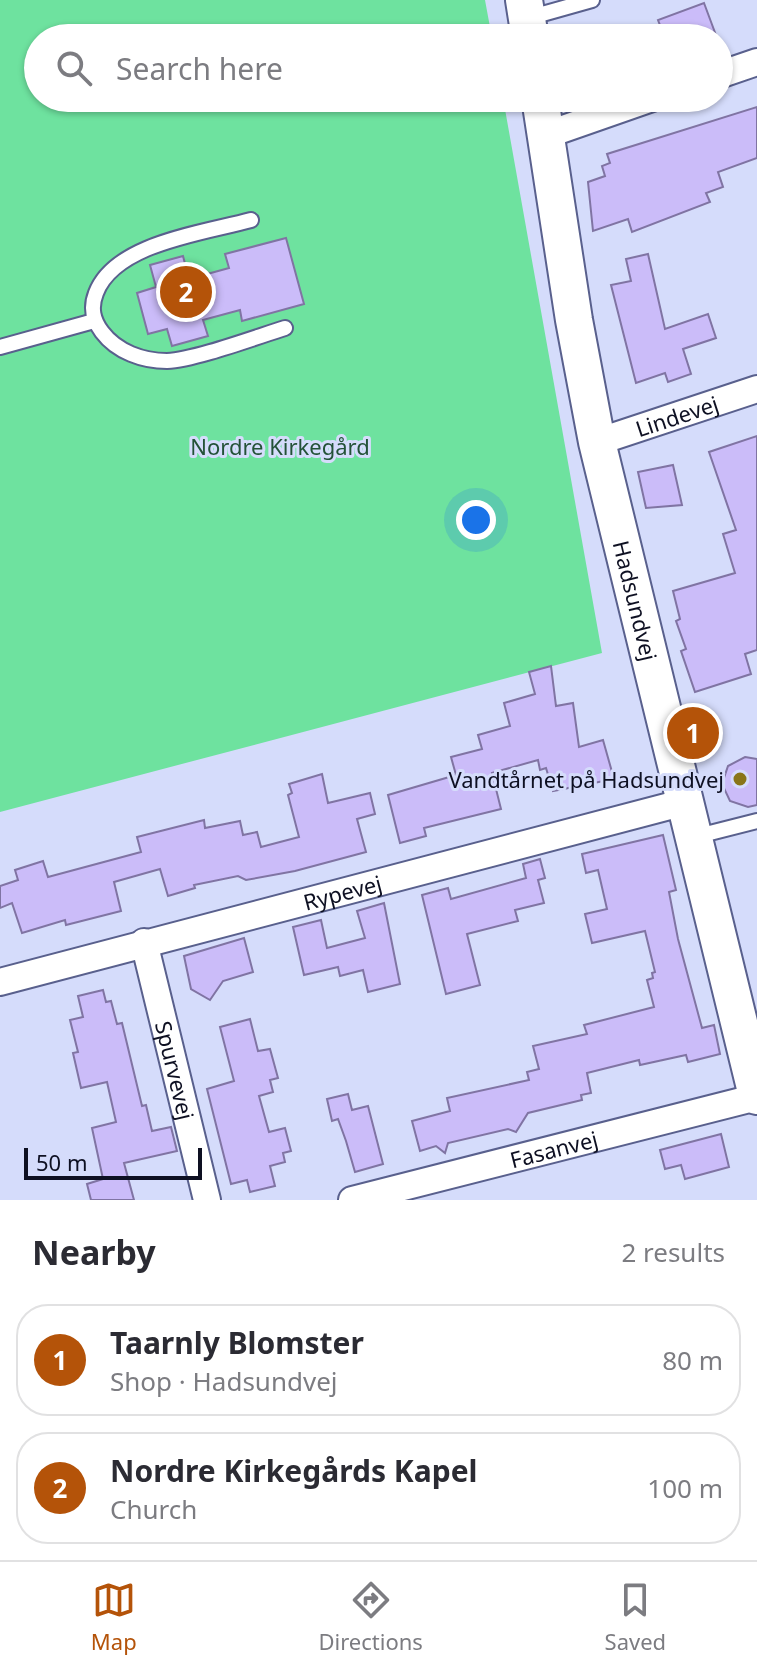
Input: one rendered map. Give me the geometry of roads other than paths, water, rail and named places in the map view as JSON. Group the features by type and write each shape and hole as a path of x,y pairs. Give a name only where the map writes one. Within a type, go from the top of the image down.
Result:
{"street":[{"path":"733,70 757,62"},
{"name":"Hadsundvej","path":"542,112 574,320 597,442 757,1096"},
{"path":"546,135 612,112"},
{"name":"Lindevej","path":"597,442 757,389"},
{"name":"Rypevej","path":"0,982 685,802"},
{"name":"Spurvevej","path":"144,942 207,1200"},
{"name":"Fasanvej","path":"352,1200 757,1096"}],"lane":[{"path":"527,19 592,0"},
{"path":"251,220 124,258 100,281 93,301 94,321 110,343 124,351 168,361 285,328"},
{"path":"0,347 94,321"},
{"path":"694,837 757,821"}],"place":[{"name":"Nordre Kirkegårds Kapel","path":"186,292"},
{"name":"Taarnly Blomster","path":"693,733"},
{"name":"Vandtårnet på Hadsundvej","path":"740,779"}],"park label":[{"name":"Nordre Kirkegård","path":"280,446"}]}
